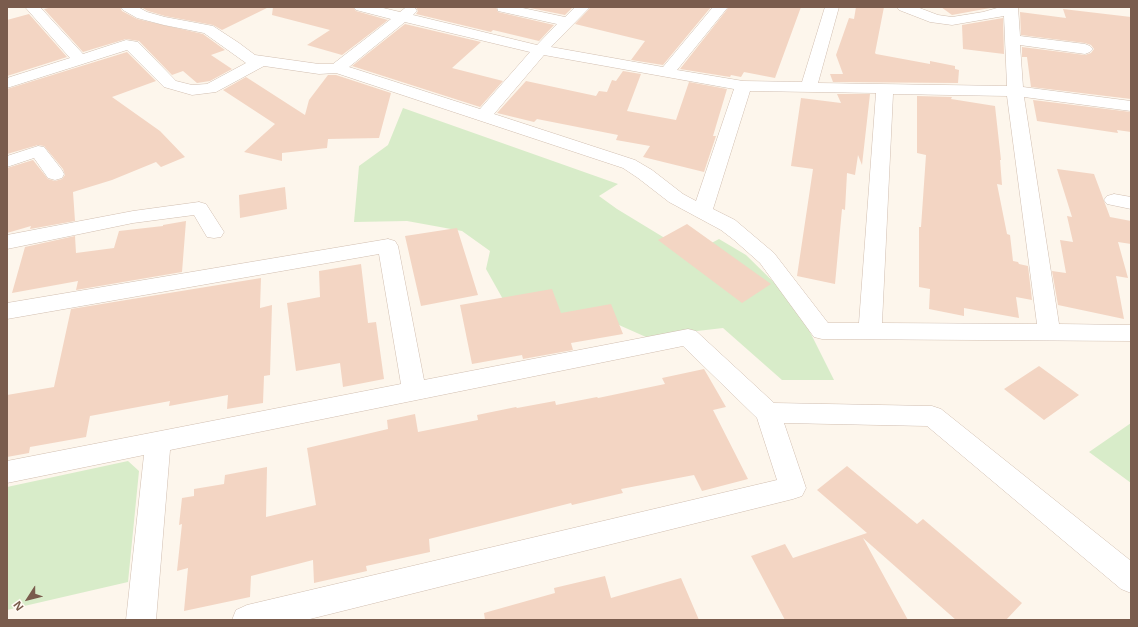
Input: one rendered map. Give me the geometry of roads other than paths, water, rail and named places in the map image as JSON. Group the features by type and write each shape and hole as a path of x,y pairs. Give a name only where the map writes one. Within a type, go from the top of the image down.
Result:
{"street":[{"path":"32,7 80,60"},
{"path":"128,7 142,15 164,21 208,29 234,46 250,59 319,69 337,68 629,164 645,174 676,198 728,225 767,258 822,331 1131,333"},
{"path":"361,7 540,50 743,86 1015,91 1131,106"},
{"path":"337,68 415,7"},
{"path":"483,116 540,50 583,7"},
{"path":"809,87 832,7"},
{"path":"904,7 923,10 935,19 952,21 986,16 1011,9 1015,91 1049,332"},
{"path":"503,8 568,22"},
{"path":"667,72 714,9"},
{"path":"1012,39 1084,49"},
{"path":"7,83 133,45 170,84 192,90 210,89 217,86 262,60"},
{"path":"702,212 743,86"},
{"path":"870,331 885,88"},
{"path":"7,162 38,151 55,174"},
{"path":"7,242 133,217 199,208 214,232"},
{"path":"7,311 388,246 414,392"},
{"path":"7,472 688,338 768,413 793,488 246,620"},
{"path":"768,413 932,416 1131,579"},
{"path":"141,620 158,443"}]}
